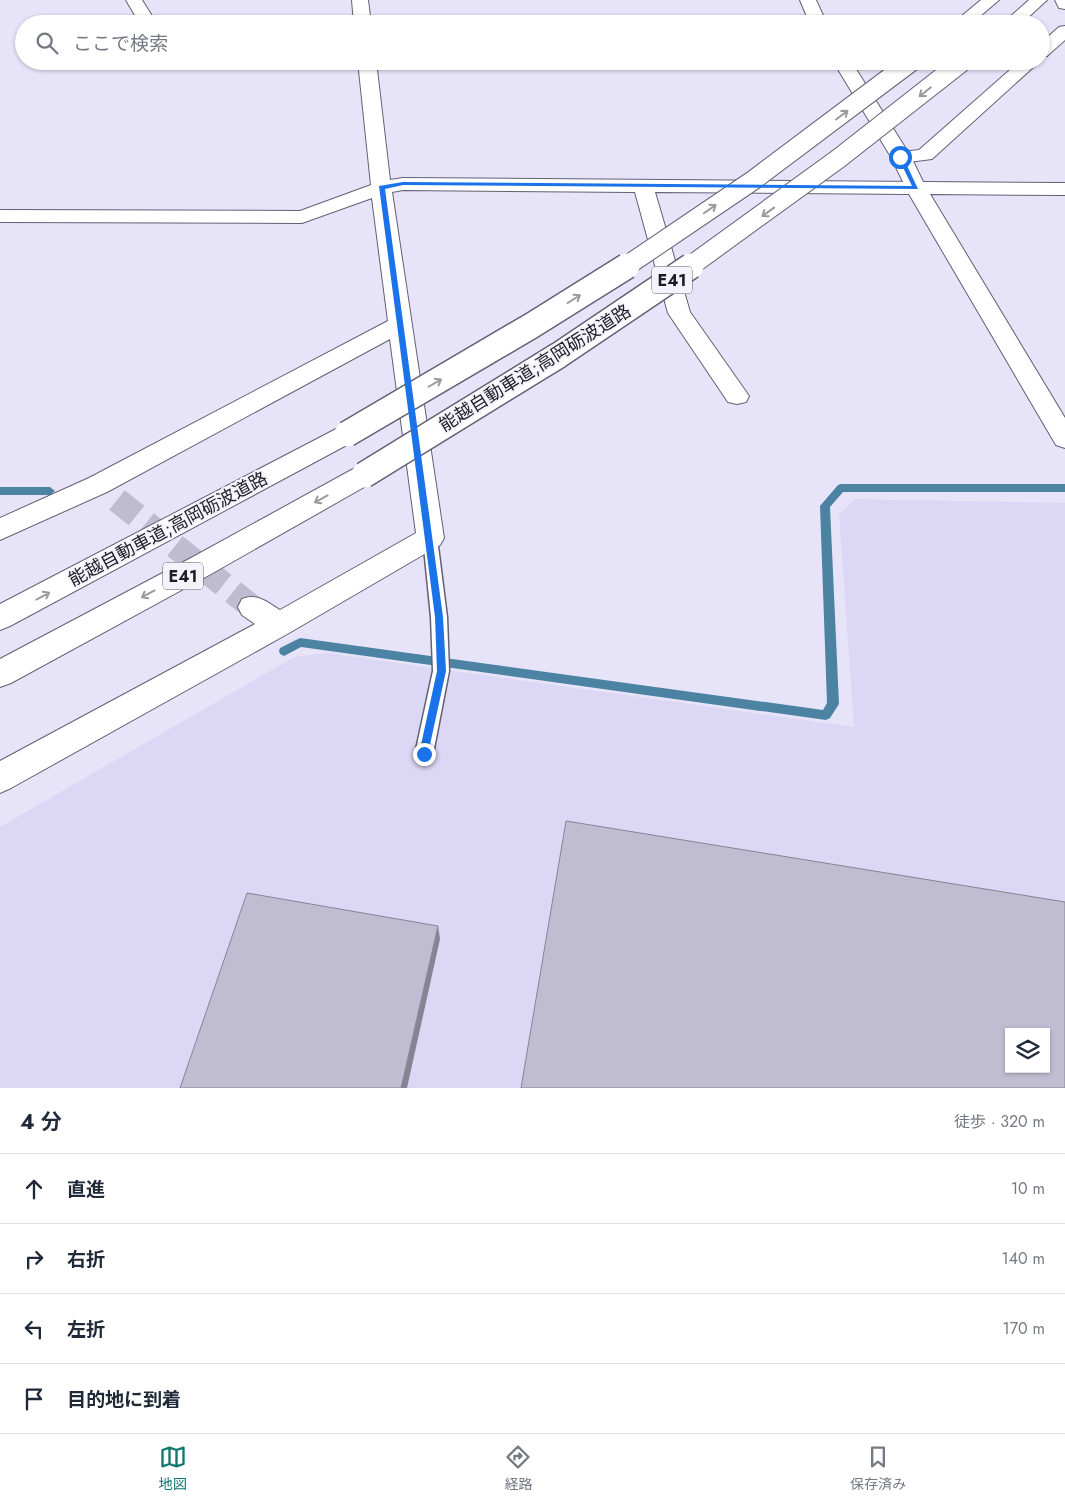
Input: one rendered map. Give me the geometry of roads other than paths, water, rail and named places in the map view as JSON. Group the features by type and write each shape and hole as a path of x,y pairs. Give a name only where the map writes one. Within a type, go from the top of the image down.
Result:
{"main road":[{"path":"134,0 143,15"},
{"path":"360,0 362,15"},
{"path":"808,0 814,15"},
{"path":"972,15 991,0"},
{"path":"1021,15 1039,0"},
{"path":"1063,0 1065,4"},
{"path":"1050,44 1065,31"},
{"path":"0,778 279,625 430,538 381,188 368,70"},
{"path":"847,70 1065,439"},
{"name":"能越自動車道;高岡砺波道路","path":"0,618 348,434 486,353 592,288 792,152 900,70"},
{"name":"能越自動車道;高岡砺波道路","path":"0,674 201,566 364,475 622,314 729,240 827,168 952,70"},
{"path":"900,157 925,154 1021,70"},
{"path":"0,216 302,217 381,188 403,184 1065,188"},
{"path":"643,186 679,313 737,396"},
{"path":"0,530 108,492 400,324"},
{"path":"252,607 279,625"}],"lane":[{"path":"424,754 441,671 439,617 430,538"}],"waterway":[{"path":"284,651 300,642 826,715 833,704 825,506 841,488 1065,488"},
{"path":"0,491 50,491"}],"tunnel":[{"path":"117,500 252,607"}]}
